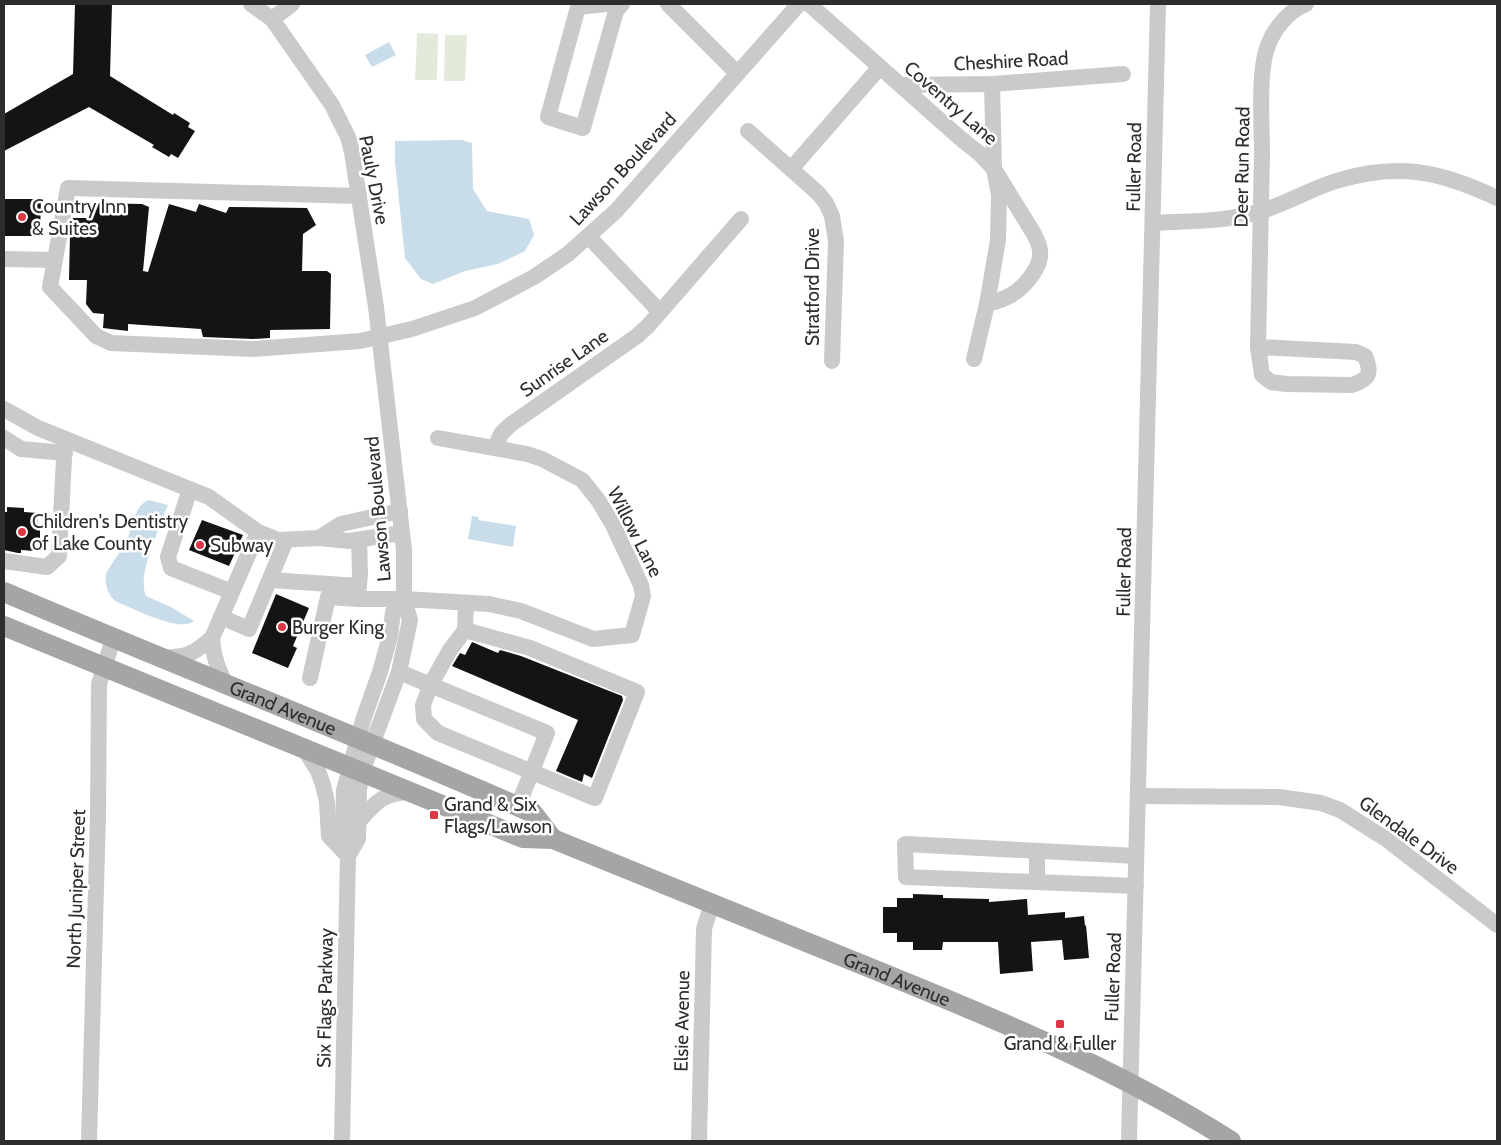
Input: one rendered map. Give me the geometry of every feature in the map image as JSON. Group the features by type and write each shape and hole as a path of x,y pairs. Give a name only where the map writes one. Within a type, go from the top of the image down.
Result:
{"main road":[{"name":"Grand Avenue","path":"4,592 518,806 533,813 553,838"},
{"name":"Grand Avenue","path":"4,626 523,838 553,838 955,1003 1039,1040 1130,1085 1172,1106 1231,1141"}],"street":[{"name":"Pauly Drive","path":"251,4 272,19 332,105 344,129 352,152 379,336"},
{"path":"272,19 292,4"},
{"path":"606,4 578,8 548,117 583,128 616,11 622,4"},
{"path":"668,4 737,73"},
{"name":"Lawson Boulevard","path":"365,742 398,672 410,620 404,598 405,572 400,511 379,336 412,329 475,308 534,278 568,254 616,211 799,4"},
{"path":"791,169 880,67 809,4"},
{"name":"Fuller Road","path":"1129,1141 1158,4"},
{"name":"Deer Run Road","path":"1258,347 1356,352 1365,356 1370,367 1368,376 1362,382 1352,385 1286,384 1271,382 1262,375 1258,347 1262,212 1263,73 1267,48 1274,33 1294,10 1306,4"},
{"name":"Coventry Lane","path":"880,67 980,154 994,169 1039,245 1040,256 1037,266 1022,286 1010,296 987,304"},
{"name":"Cheshire Road","path":"902,85 992,84 1123,74"},
{"name":"Coventry Lane","path":"974,359 987,304 998,240 999,195 994,169 992,84"},
{"name":"Stratford Drive","path":"748,131 818,193 826,203 832,216 836,241 832,361"},
{"path":"1153,223 1216,220 1262,212 1336,182 1375,171 1421,172 1437,175 1470,185 1497,198"},
{"path":"359,196 68,188 50,287 96,336 111,344 253,348 360,341 379,336"},
{"name":"Sunrise Lane","path":"495,448 501,434 510,425 637,336 648,326 741,218"},
{"path":"589,237 660,312"},
{"path":"4,259 54,260"},
{"path":"4,409 65,446 209,497 258,532 278,540 319,538 349,541 402,533"},
{"path":"4,438 21,449 65,446"},
{"name":"Willow Lane","path":"438,438 527,454 542,459 582,480 591,489 612,522 636,572 644,596 632,635 593,640 521,610 489,604 466,603"},
{"path":"4,561 47,567 59,556 65,446"},
{"path":"190,489 168,557 171,568 232,592"},
{"path":"319,538 341,524 400,511"},
{"path":"226,685 218,670 213,654 212,638 258,532"},
{"path":"221,617 249,629 286,540"},
{"path":"359,540 359,586"},
{"path":"270,580 359,586 404,598 466,603 465,630 450,650 431,684 424,705 424,719 438,733 595,798 637,692 530,648 465,630"},
{"path":"310,678 328,597 359,586"},
{"name":"Lawson Boulevard","path":"356,769 365,742 390,636 393,612 404,598"},
{"path":"161,658 185,657 212,638"},
{"name":"North Juniper Street","path":"89,1141 98,815 99,684 113,639"},
{"path":"398,672 548,733 518,806"},
{"path":"303,747 318,772 323,785 327,802 329,836 348,856"},
{"name":"Six Flags Parkway","path":"348,856 358,839 359,790 356,769"},
{"name":"Six Flags Parkway","path":"342,1141 348,856 343,834 344,790 356,769"},
{"path":"358,821 374,804 387,794 411,792"},
{"name":"Glendale Drive","path":"1138,796 1279,797 1321,803 1340,810 1386,839 1497,925"},
{"path":"1136,856 906,844 906,877 1136,886"},
{"path":"1037,851 1037,882"},
{"name":"Elsie Avenue","path":"699,1141 704,929 712,903"}],"green space":[{"path":"417,33 438,34 437,80 415,80"},
{"path":"445,35 467,35 465,81 444,81"}],"water":[{"path":"389,42 396,55 372,67 365,55"},
{"path":"462,140 472,143 473,189 487,211 529,219 534,235 525,251 498,264 465,271 433,284 421,279 405,258 395,162 395,141"},
{"path":"149,500 168,505 146,567 144,588 146,596 171,607 194,621 187,624 157,619 119,603 112,598 107,587 106,574 127,540 134,517 140,507"},
{"path":"472,516 479,517 478,520 516,526 513,547 468,539"}],"building":[{"path":"75,4 112,4 110,76 173,115 174,113 190,123 188,127 195,131 178,158 171,154 169,157 152,147 154,145 89,107 4,151 4,114 73,74"},
{"name":"Country Inn & Suites","path":"4,199 41,199 40,236 4,236"},
{"path":"89,203 142,204 149,207 143,271 148,272 169,204 196,212 199,204 226,213 229,207 307,208 316,225 303,234 302,271 327,271 331,274 330,329 270,330 270,338 253,339 203,337 201,329 128,324 128,331 103,328 104,314 93,313 86,304 87,280 69,280 70,234 73,218 89,218"},
{"name":"Children's Dentistry of Lake County","path":"7,507 24,508 24,512 38,513 37,525 40,526 40,539 36,539 35,551 21,550 21,553 18,553 4,550 4,512 7,512"},
{"path":"202,520 243,535 229,566 189,550"},
{"name":"Burger King","path":"276,594 309,608 293,646 297,648 288,668 252,653"},
{"path":"472,642 498,653 500,650 521,656 622,696 623,700 592,778 584,774 582,782 556,771 578,720 452,666 460,653 465,655"},
{"path":"913,894 943,895 943,898 989,899 989,902 1027,899 1028,915 1065,912 1065,918 1084,916 1089,958 1064,960 1062,940 1031,942 1033,971 1000,974 998,942 943,942 942,950 913,950 913,942 897,942 897,933 883,933 883,907 897,907 897,898 913,898"}],"place":[{"name":"Country Inn & Suites","path":"22,217"},
{"name":"Children's Dentistry of Lake County","path":"22,532"},
{"name":"Subway","path":"200,545"},
{"name":"Burger King","path":"282,627"},
{"name":"Grand & Six Flags/Lawson","path":"434,815"},
{"name":"Grand & Fuller","path":"1060,1024"}]}
